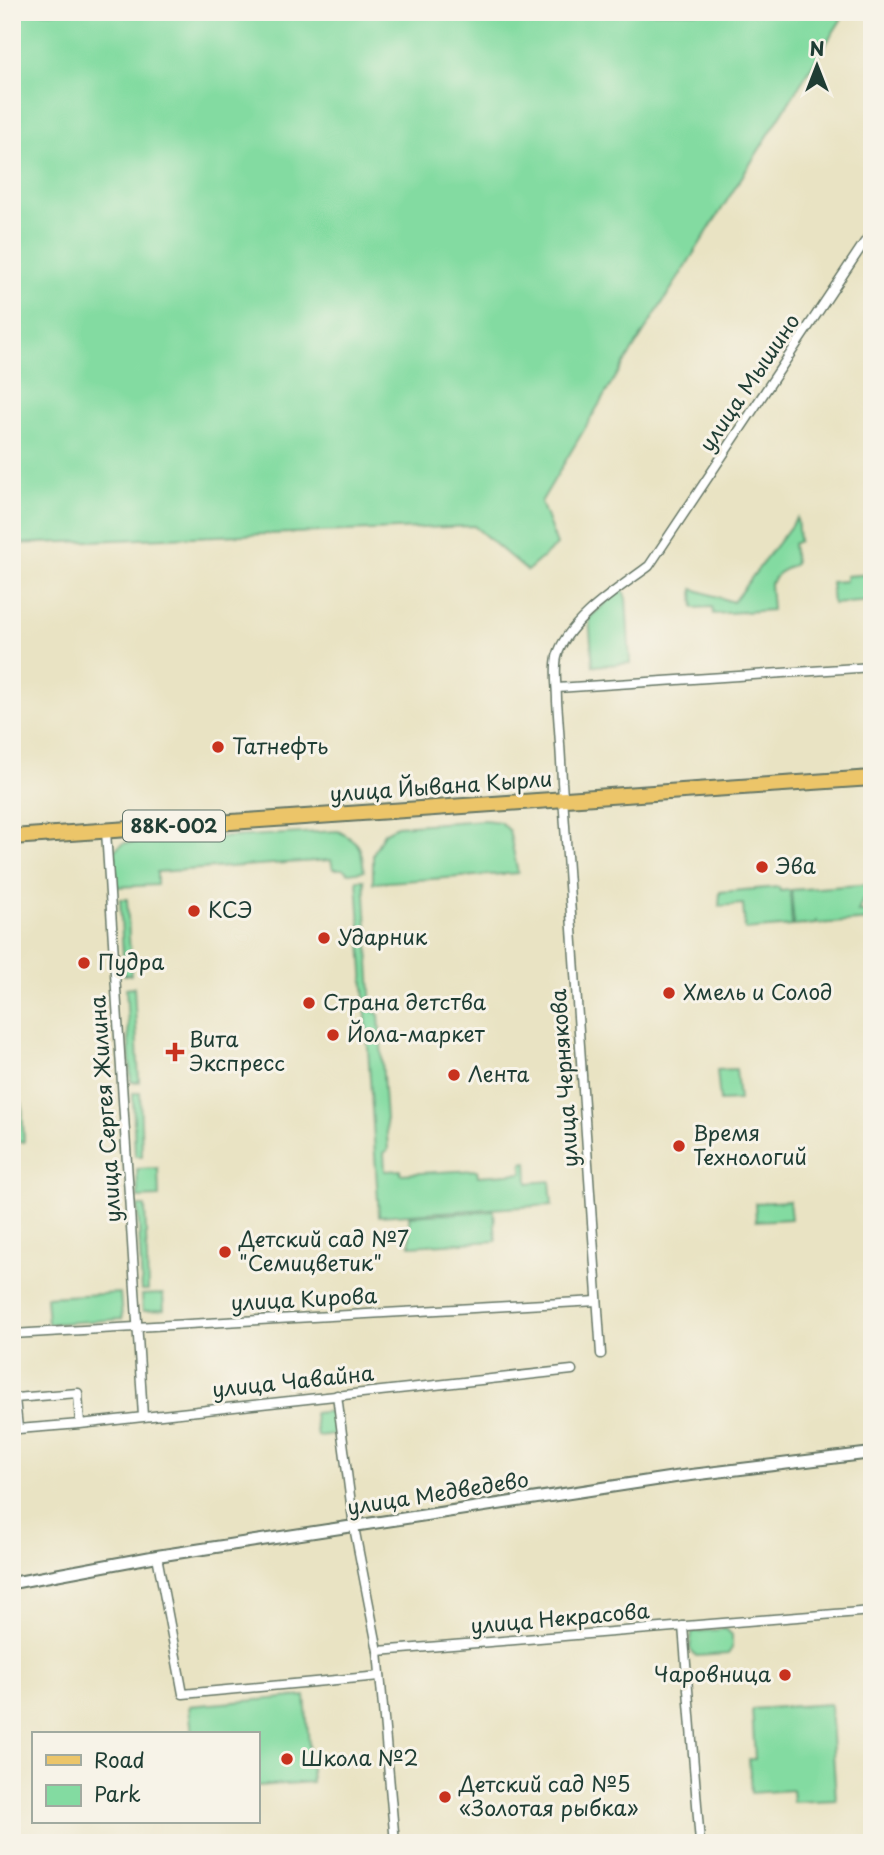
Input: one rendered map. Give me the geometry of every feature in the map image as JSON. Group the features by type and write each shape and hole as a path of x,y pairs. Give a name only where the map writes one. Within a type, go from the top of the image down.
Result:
{"main road":[{"name":"улица Йывана Кырли","path":"12,837 872,778"}],"street":[{"name":"улица Мышино","path":"557,688 558,656 564,642 585,617 623,582 649,566 872,231"},
{"path":"557,688 872,667"},
{"name":"улица Чернякова","path":"557,688 601,1354"},
{"name":"улица Сергея Жилина","path":"106,831 143,1416"},
{"name":"улица Кирова","path":"12,1334 597,1301"},
{"name":"улица Чавайна","path":"80,1424 78,1393 15,1398 18,1429 80,1424 572,1370"},
{"path":"337,1395 354,1527 378,1651 396,1843"},
{"name":"улица Медведево","path":"12,1583 157,1556 675,1477 872,1453"},
{"path":"157,1556 183,1694 380,1676"},
{"name":"улица Некрасова","path":"378,1651 872,1611"},
{"path":"683,1626 700,1843"}],"green space":[{"path":"12,12 846,12 610,386 541,502 557,545 527,571 474,526 12,544"},
{"path":"797,518 799,541 793,544 795,564 780,572 770,584 772,610 713,614 712,607 694,608 693,589 733,602"},
{"path":"872,574 872,601 833,604 831,582 846,581 846,576"},
{"path":"619,591 623,591 626,598 630,663 593,666 589,618"},
{"path":"484,820 500,822 509,830 518,873 373,883 373,854 384,833 397,826"},
{"path":"338,831 356,842 364,871 349,873 343,869 333,869 331,860 157,872 157,885 117,887 114,850 124,843"},
{"path":"357,880 364,880 372,1010 379,1015 388,1150 384,1153 385,1171 401,1170 401,1174 477,1170 478,1176 522,1173 522,1163 527,1162 528,1183 550,1181 552,1205 379,1216"},
{"path":"872,884 872,896 863,899 858,912 872,912 872,920 817,924 816,920 816,924 794,926 791,890"},
{"path":"779,887 780,891 790,890 792,926 745,930 743,904 719,906 720,892"},
{"path":"120,899 127,899 131,975 124,975"},
{"path":"134,987 139,1082 131,1082 126,988"},
{"path":"736,1069 739,1100 720,1101 717,1070"},
{"path":"133,1093 140,1093 142,1156 135,1156"},
{"path":"22,1103 24,1142 12,1142 12,1104"},
{"path":"158,1168 159,1197 138,1198 137,1169"},
{"path":"789,1201 791,1219 756,1221 755,1203"},
{"path":"138,1206 145,1206 148,1290 142,1290"},
{"path":"494,1211 496,1241 410,1246 409,1216"},
{"path":"120,1293 122,1319 48,1324 46,1297"},
{"path":"163,1294 164,1310 143,1311 142,1295"},
{"path":"333,1411 336,1434 317,1436 314,1413"},
{"path":"726,1629 732,1635 732,1648 728,1654 696,1656 690,1648 692,1632"},
{"path":"305,1696 312,1782 259,1786 259,1732 192,1732 189,1706"},
{"path":"830,1704 836,1800 793,1802 792,1790 751,1793 749,1759 755,1759 752,1709"}],"place":[{"name":"Татнефть","path":"218,747"},
{"name":"Эва","path":"762,867"},
{"name":"КСЭ","path":"194,911"},
{"name":"Ударник","path":"324,938"},
{"name":"Пудра","path":"84,963"},
{"name":"Хмель и Солод","path":"669,993"},
{"name":"Страна детства","path":"309,1003"},
{"name":"Йола-маркет","path":"333,1035"},
{"name":"Вита Экспресс","path":"175,1052"},
{"name":"Лента","path":"454,1075"},
{"name":"Время Технологий","path":"679,1146"},
{"name":"Детский сад №7 \"Семицветик\"","path":"225,1252"},
{"name":"Чаровница","path":"785,1675"},
{"name":"Школа №2","path":"287,1759"},
{"name":"Детский сад №5 «Золотая рыбка»","path":"445,1797"}]}
